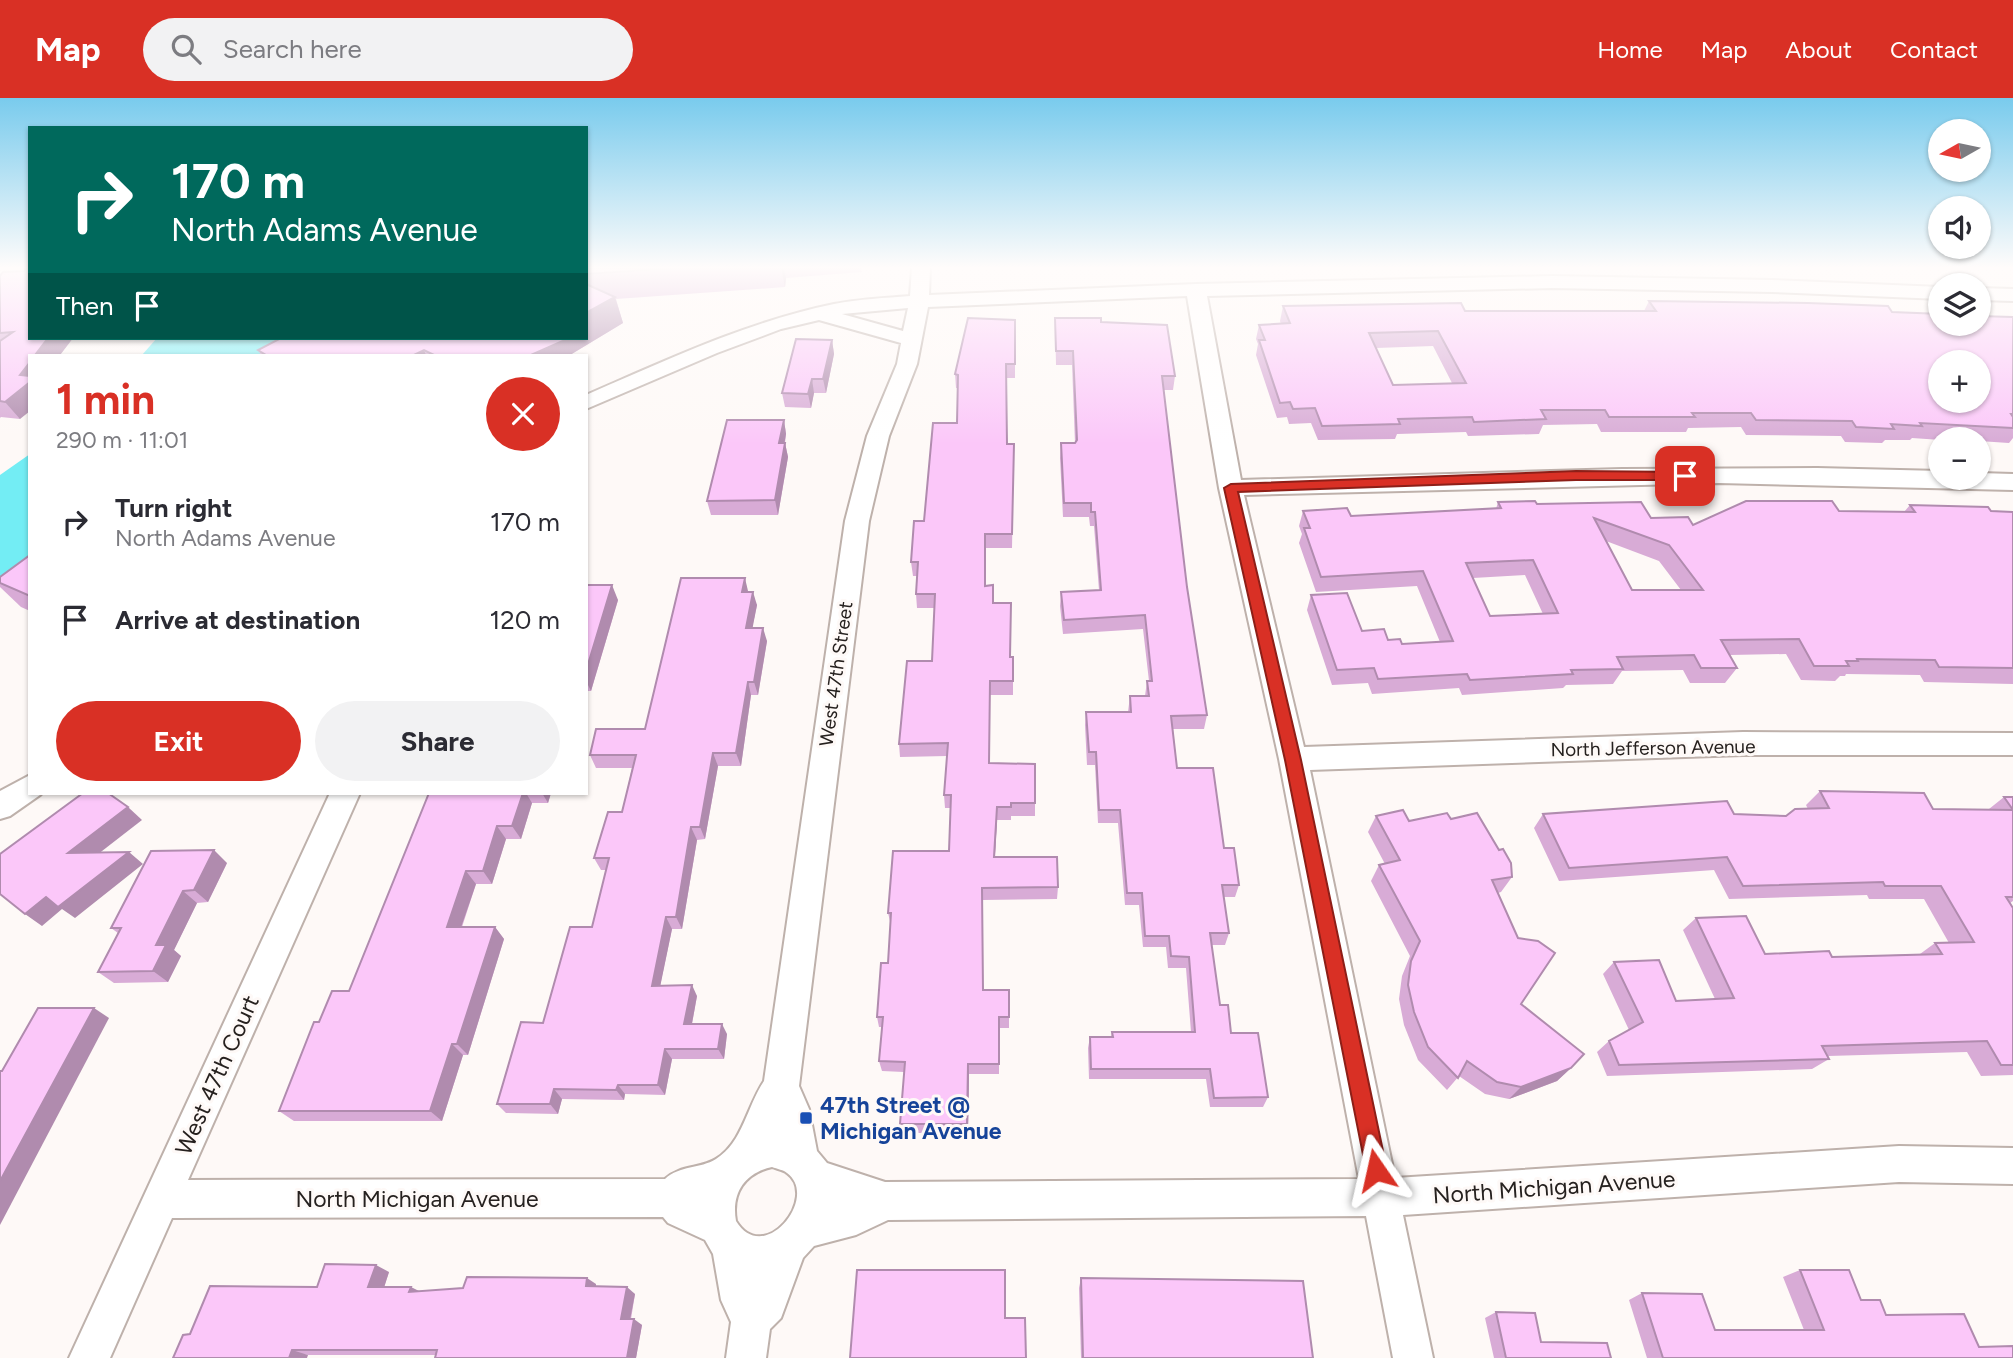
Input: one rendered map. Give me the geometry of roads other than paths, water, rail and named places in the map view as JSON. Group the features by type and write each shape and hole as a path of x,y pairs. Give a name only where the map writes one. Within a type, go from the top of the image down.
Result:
{"street":[{"path":"588,402 732,340 774,327"},
{"path":"868,327 913,340"},
{"name":"West 47th Street","path":"749,1339 716,1199 781,1087 857,521 878,436 904,374 915,327"},
{"path":"1203,327 1231,488 1293,760 1413,1358"},
{"path":"1231,488 1576,475 1930,478 2013,482"},
{"name":"North Jefferson Avenue","path":"1293,760 1633,747 1945,742 2013,744"},
{"path":"0,807 28,788"},
{"name":"West 47th Court","path":"89,1358 344,795"},
{"name":"West 47th Street","path":"749,1339 797,1238 815,1210 817,1197 806,1168 791,1109 781,1087"},
{"path":"738,1165 772,1149 784,1151 806,1168"},
{"name":"North Michigan Avenue","path":"806,1168 885,1201 1382,1197 1899,1164 2013,1166"},
{"name":"North Michigan Avenue","path":"162,1199 673,1198 684,1187 738,1165"},
{"path":"673,1198 681,1210 754,1255 766,1255 797,1238"},
{"name":"North Michigan Avenue","path":"797,1238 856,1216 885,1201"}],"water":[{"path":"155,340 289,340 277,354 143,354"},
{"path":"28,455 28,565 0,584 0,475"}],"place":[{"name":"47th Street @ Michigan Avenue","path":"806,1118"}]}
